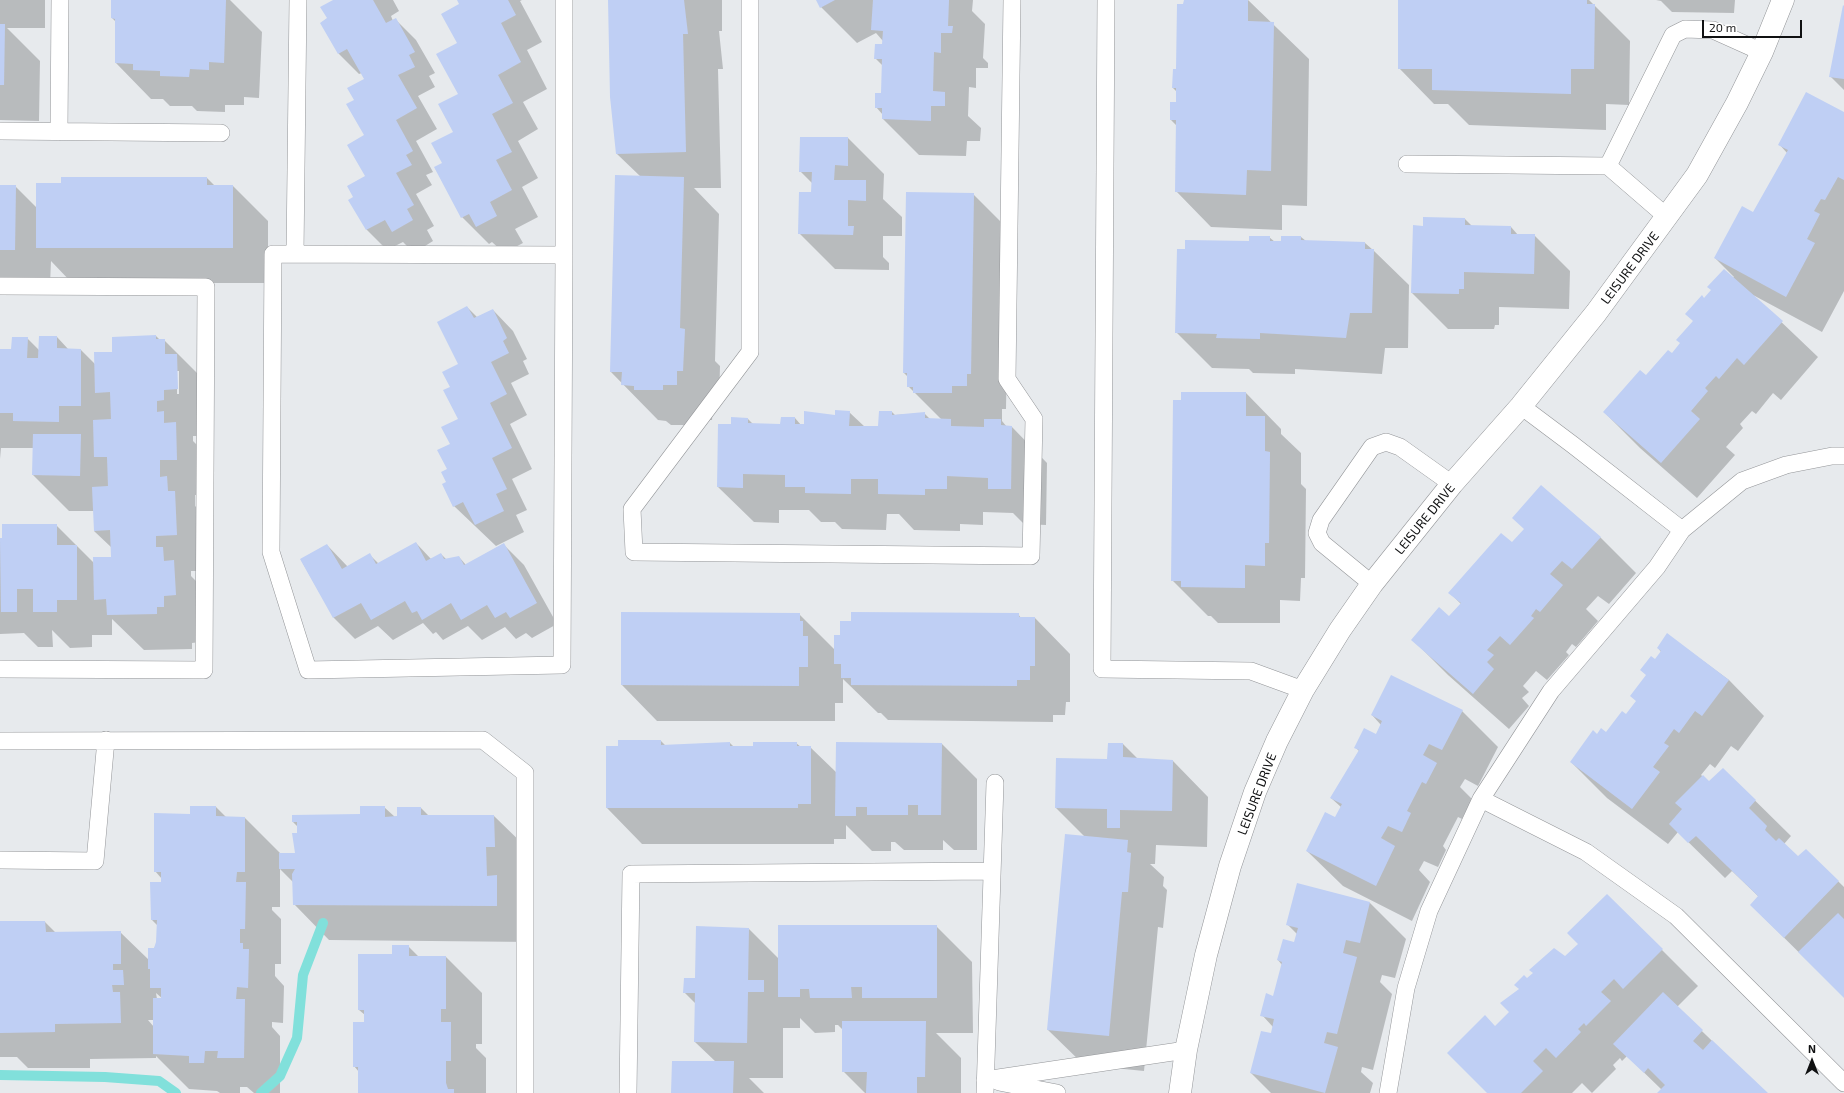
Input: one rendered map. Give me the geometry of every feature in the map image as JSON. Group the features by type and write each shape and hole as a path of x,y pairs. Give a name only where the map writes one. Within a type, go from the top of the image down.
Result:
{"street":[{"name":"LEISURE DRIVE","path":"1180,1093 1186,1050 1206,955 1230,866 1255,792 1277,741 1303,690 1340,630 1372,584 1452,484 1521,406 1596,313 1697,175 1737,103 1762,52 1783,0"}],"lane":[{"path":"59,132 60,0"},
{"path":"295,254 298,0"},
{"path":"564,0 564,255 562,665 308,670 271,552 273,254 564,255"},
{"path":"750,0 750,352 632,509 634,552 1031,556 1034,418 1007,379 1012,0"},
{"path":"1106,0 1102,669 1251,671 1303,690"},
{"path":"1608,166 1674,35 1685,29 1713,30 1762,52"},
{"path":"0,131 221,133"},
{"path":"1407,164 1608,166 1667,218"},
{"path":"0,286 206,286 206,294 204,670 0,669"},
{"path":"1521,406 1682,530"},
{"path":"1372,584 1322,543 1317,533 1321,520 1372,447 1386,442 1400,447 1452,484"},
{"path":"1388,1093 1406,988 1429,911 1481,800 1551,691 1656,567 1682,530 1742,482 1786,465 1832,456 1844,456"},
{"path":"0,740 483,740 525,773 525,1093"},
{"path":"0,860 95,861 106,740"},
{"path":"985,1086 995,783"},
{"path":"1481,800 1586,852 1676,916 1844,1083"},
{"path":"628,1093 631,874 992,871"},
{"path":"985,1086 1186,1050"},
{"path":"985,1086 1057,1093"}],"building":[{"path":"111,0 226,0 224,63 209,62 209,70 190,69 189,77 160,76 160,71 133,70 133,64 115,63 115,19 111,18"},
{"path":"333,0 373,0 386,23 396,18 415,52 409,55 415,67 398,75 417,108 396,120 413,151 406,155 412,165 396,173 414,205 407,209 413,220 392,232 385,220 366,230 348,200 353,197 347,186 365,176 347,145 364,135 346,104 354,100 347,88 364,79 347,49 338,54 320,23 327,18 320,7"},
{"path":"457,0 508,0 516,15 501,23 521,62 498,75 513,103 492,114 512,152 496,160 512,190 490,202 497,216 476,227 469,214 461,218 434,167 442,163 431,143 453,132 438,104 458,94 436,54 457,43 441,14 459,4"},
{"path":"608,0 684,0 688,34 683,34 686,152 616,154 610,97"},
{"path":"816,0 835,0 820,8"},
{"path":"873,0 949,0 948,26 953,26 952,33 941,33 941,53 934,52 933,91 945,92 945,106 931,106 931,121 882,119 882,108 875,108 875,93 881,93 882,59 874,59 875,44 882,44 883,31 871,30"},
{"path":"1184,0 1248,0 1248,21 1274,22 1271,171 1247,170 1246,195 1175,192 1176,120 1170,120 1170,102 1176,102 1176,88 1172,88 1173,69 1176,69 1177,4 1183,4"},
{"path":"1398,0 1587,0 1587,4 1595,4 1594,69 1571,69 1571,94 1432,90 1432,69 1398,69"},
{"path":"1843,5 1844,6 1844,79 1829,77"},
{"path":"0,24 5,24 4,85 0,85"},
{"path":"1806,92 1844,112 1844,180 1838,177 1825,200 1821,199 1814,211 1820,214 1807,239 1815,243 1786,297 1714,258 1742,206 1753,212 1788,150 1778,145"},
{"path":"800,137 848,137 848,166 835,165 834,180 866,180 866,201 848,200 848,226 854,226 853,235 798,234 799,192 811,192 812,172 799,172"},
{"path":"615,175 684,177 680,328 685,329 683,371 677,371 677,385 663,385 663,390 634,390 634,386 621,385 622,372 610,372"},
{"path":"61,177 207,177 207,185 233,185 233,248 36,248 36,183 61,183"},
{"path":"0,185 16,185 15,250 0,250"},
{"path":"906,192 974,193 971,374 967,374 967,386 952,386 952,393 913,393 913,387 907,387 907,373 903,373"},
{"path":"1423,217 1465,218 1465,225 1511,226 1511,234 1535,234 1534,274 1464,272 1464,289 1459,289 1459,294 1411,293 1413,225 1423,226"},
{"path":"1249,236 1270,236 1270,241 1281,241 1281,236 1301,236 1301,240 1365,242 1365,249 1374,249 1372,313 1350,313 1346,338 1260,333 1260,339 1216,338 1217,334 1175,333 1177,249 1185,249 1185,240 1249,241"},
{"path":"1724,269 1783,321 1744,365 1737,358 1719,379 1716,376 1705,388 1708,391 1691,411 1700,419 1661,463 1603,412 1640,370 1646,375 1668,350 1672,353 1680,343 1676,340 1693,321 1685,314 1702,295 1704,298 1711,290 1707,287"},
{"path":"467,306 474,318 493,309 507,338 503,341 509,353 491,362 507,394 490,403 512,448 492,458 507,489 496,494 504,511 475,525 463,502 453,507 442,484 446,482 441,472 447,469 437,450 450,444 441,427 458,419 443,390 450,387 442,372 458,364 437,322"},
{"path":"156,335 156,339 165,339 165,354 177,354 178,389 164,390 164,400 157,401 157,412 164,411 164,423 176,422 177,460 160,460 160,477 167,476 168,491 175,491 177,535 156,536 156,547 163,547 164,561 174,560 176,595 164,596 164,607 157,607 157,614 107,615 106,599 94,600 93,557 111,557 110,530 94,531 92,487 108,486 107,457 94,457 93,420 111,419 110,392 95,393 94,352 112,352 112,337"},
{"path":"39,336 57,336 57,348 81,349 81,406 59,406 59,422 13,421 13,413 0,413 0,349 11,349 12,337 28,337 27,358 38,358"},
{"path":"1181,392 1246,392 1246,416 1265,416 1265,451 1270,452 1269,543 1265,543 1265,566 1245,565 1245,588 1181,587 1181,581 1171,581 1173,400 1181,400"},
{"path":"835,410 850,411 849,426 878,426 879,411 892,411 892,415 925,412 925,418 951,419 951,426 984,427 984,419 1001,419 1001,425 1012,426 1011,489 988,489 988,478 947,476 947,489 925,489 925,495 878,494 878,479 851,479 851,494 805,493 805,487 785,487 785,475 743,474 743,488 717,487 718,424 731,424 731,417 748,418 748,423 780,424 781,417 795,417 795,424 804,424 804,411 835,415"},
{"path":"33,434 81,434 80,476 32,475"},
{"path":"1541,485 1601,537 1572,569 1562,561 1550,574 1563,585 1540,612 1536,609 1531,616 1534,618 1510,645 1500,636 1487,650 1494,655 1487,662 1494,669 1473,694 1411,640 1439,607 1449,616 1461,603 1448,593 1501,533 1512,542 1524,529 1512,518"},
{"path":"2,524 57,524 57,545 77,545 77,600 57,600 57,612 33,612 33,589 17,589 17,612 1,612 0,538 2,538"},
{"path":"416,542 426,561 441,553 444,559 459,556 464,565 504,543 537,603 510,618 506,612 495,618 487,605 461,620 451,603 422,620 417,611 412,613 405,601 371,620 361,603 333,618 300,559 327,544 342,569 370,553 376,564"},
{"path":"621,612 800,613 800,621 803,621 803,636 808,636 808,667 799,667 799,686 621,685"},
{"path":"851,612 1019,613 1019,617 1035,617 1035,666 1030,666 1030,680 1017,680 1017,686 851,685 851,678 841,678 841,664 834,664 834,635 840,635 840,621 851,621"},
{"path":"1667,633 1729,680 1702,716 1695,711 1679,733 1674,729 1664,743 1669,746 1653,767 1660,772 1632,809 1570,762 1593,730 1597,734 1601,728 1606,732 1622,711 1626,714 1636,701 1630,696 1646,675 1640,670 1651,656 1655,659 1661,651 1657,648"},
{"path":"1391,675 1463,710 1442,750 1429,744 1423,755 1437,763 1426,784 1422,782 1407,811 1411,813 1402,832 1388,826 1381,838 1395,846 1376,886 1306,851 1325,812 1335,817 1342,804 1330,798 1359,750 1354,748 1364,728 1376,734 1382,721 1371,715"},
{"path":"618,740 661,740 661,745 730,742 730,746 753,746 753,742 797,742 797,746 811,746 811,804 798,804 798,808 606,808 606,746 618,746"},
{"path":"836,742 942,743 941,815 918,815 918,805 908,805 908,815 867,815 867,807 856,807 856,816 835,816"},
{"path":"1108,743 1123,743 1123,757 1173,760 1172,811 1120,810 1120,828 1107,828 1107,809 1055,808 1056,758 1107,759"},
{"path":"1723,768 1756,800 1749,808 1767,826 1765,830 1776,841 1779,838 1798,856 1806,849 1839,881 1784,938 1750,905 1758,896 1696,836 1688,843 1669,824 1682,809 1675,803 1703,775 1709,781"},
{"path":"190,806 216,806 216,816 245,817 245,872 237,872 236,882 246,882 245,929 240,929 240,943 243,943 243,949 249,949 248,988 237,987 236,999 245,999 244,1058 217,1058 218,1051 205,1051 204,1063 189,1063 189,1056 153,1054 153,998 161,998 161,988 150,988 150,969 148,969 148,948 154,948 156,942 157,920 151,920 150,882 161,882 161,872 154,872 154,813 190,814"},
{"path":"360,806 385,806 385,817 397,816 397,807 421,807 421,815 494,815 495,847 486,847 487,876 497,875 497,906 293,905 292,874 295,869 279,869 279,853 295,853 292,833 297,833 297,822 292,822 292,815 360,814"},
{"path":"1065,834 1128,840 1127,852 1131,853 1128,892 1122,892 1109,1036 1047,1030"},
{"path":"1297,883 1370,902 1360,943 1346,940 1343,953 1357,957 1337,1034 1327,1032 1324,1043 1338,1047 1325,1093 1250,1073 1261,1031 1271,1033 1274,1019 1260,1016 1266,993 1273,996 1282,962 1277,960 1283,939 1294,942 1298,928 1286,925"},
{"path":"1607,894 1663,949 1623,989 1614,979 1601,992 1611,1001 1586,1026 1584,1023 1578,1029 1581,1032 1556,1058 1546,1048 1533,1061 1543,1071 1521,1093 1487,1093 1447,1053 1485,1015 1495,1026 1509,1012 1500,1003 1519,989 1514,985 1524,975 1527,978 1533,973 1529,970 1554,948 1565,956 1578,944 1567,933"},
{"path":"1838,913 1844,919 1844,998 1798,952"},
{"path":"0,921 45,921 46,932 121,931 121,964 113,964 113,970 123,970 124,985 112,985 113,992 120,992 121,1023 55,1024 55,1032 0,1033"},
{"path":"778,925 937,925 937,998 862,998 862,987 851,987 852,998 810,998 809,989 800,989 800,997 778,997"},
{"path":"696,926 749,928 748,980 764,980 764,992 748,992 747,1043 694,1042 695,993 683,993 684,978 695,978"},
{"path":"392,945 409,945 409,956 446,956 446,1009 441,1009 441,1022 451,1022 451,1061 446,1061 446,1083 448,1089 454,1089 454,1093 358,1093 358,1067 353,1067 353,1022 364,1022 364,1010 358,1010 358,954 392,954"},
{"path":"1663,992 1703,1030 1693,1041 1703,1050 1712,1040 1768,1093 1657,1093 1665,1085 1648,1068 1644,1073 1613,1044"},
{"path":"842,1021 926,1021 925,1077 917,1077 917,1093 866,1093 867,1072 842,1072"},
{"path":"672,1061 734,1061 733,1093 671,1093"}],"waterway":[{"path":"261,1093 280,1076 297,1038 303,975 323,923"},
{"path":"0,1075 105,1077 159,1081 176,1093"}]}
